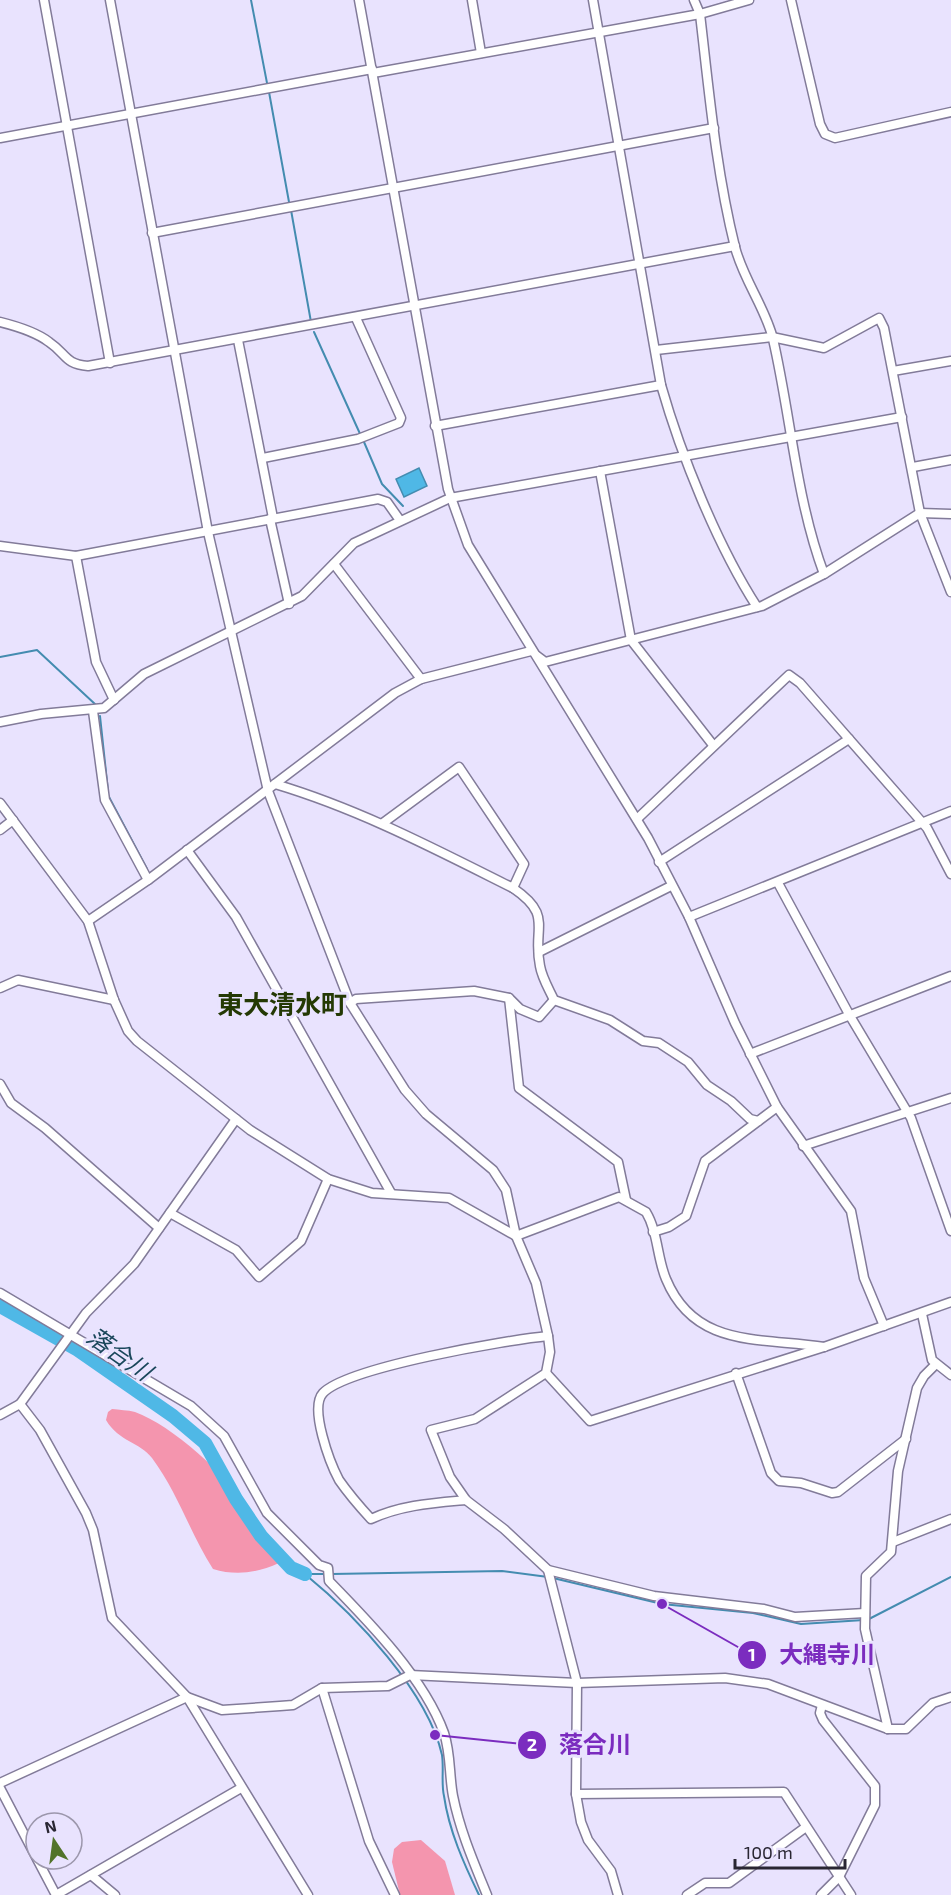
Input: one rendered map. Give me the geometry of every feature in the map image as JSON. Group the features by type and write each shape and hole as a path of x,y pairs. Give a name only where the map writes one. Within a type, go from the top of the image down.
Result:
{"street":[{"path":"44,0 110,363"},
{"path":"110,0 208,532 229,633 271,788 350,1003 405,1090 426,1114 502,1181 516,1236 536,1283 550,1352 546,1372 475,1419 430,1430 450,1477 466,1500 504,1529 550,1575 577,1683 576,1794 581,1822 588,1840 611,1871 618,1895"},
{"path":"359,0 435,426 450,498 468,545 636,819 689,917 750,1054 777,1107 851,1211 864,1278 884,1326"},
{"path":"472,0 481,53"},
{"path":"593,0 661,385 671,419 705,508 757,607"},
{"path":"694,0 700,14 714,128 735,246 747,282 772,337 789,435 824,574"},
{"path":"0,138 129,112 700,14 749,0"},
{"path":"791,0 820,124 825,134 835,138 951,112"},
{"path":"152,233 714,128"},
{"path":"0,322 18,327 49,342 72,365 88,366 735,246"},
{"path":"263,458 358,439 399,423 401,418 356,318"},
{"path":"656,350 772,337 824,348 879,318 884,328 913,467 920,513 951,592"},
{"path":"238,340 263,458 272,519 289,604"},
{"path":"893,371 951,361"},
{"path":"435,426 661,385"},
{"path":"0,722 40,714 93,711 104,708 144,674 302,596 354,543 399,519 450,498 686,456 789,435 902,417"},
{"path":"913,467 951,460"},
{"path":"600,471 632,640 713,745"},
{"path":"0,546 76,556 378,499 387,502 399,519"},
{"path":"531,651 545,662 757,607 824,574 920,513 951,514"},
{"path":"76,556 96,662 114,700"},
{"path":"334,564 421,679"},
{"path":"88,921 148,880 395,693 421,679 531,651"},
{"path":"636,819 789,675 800,683 923,824 951,874"},
{"path":"93,711 105,800 148,880"},
{"path":"659,862 849,739"},
{"path":"383,824 459,767 524,864 513,888"},
{"path":"271,788 317,797 383,824 513,888 531,900 537,911 539,964 554,1000 610,1020 643,1041 659,1043 688,1062 707,1085 731,1101 750,1119 758,1120"},
{"path":"0,803 88,921 114,1000 128,1031 136,1041 236,1119 295,1161 328,1179 372,1194 391,1193 454,1200 516,1236"},
{"path":"689,917 778,883 951,811"},
{"path":"0,830 12,820"},
{"path":"187,850 236,917 391,1193"},
{"path":"778,883 850,1016 907,1112 951,1231"},
{"path":"540,952 671,886"},
{"path":"750,1054 951,976"},
{"path":"0,988 18,980 114,1000"},
{"path":"350,1003 356,999 474,991 509,998 520,1009 539,1017 554,1000"},
{"path":"509,998 519,1088 618,1162 626,1200"},
{"path":"0,1084 11,1103 67,1146 159,1228"},
{"path":"803,1146 951,1098"},
{"path":"653,1232 669,1227 686,1216 705,1161 777,1107"},
{"path":"0,1414 20,1404 86,1313 134,1264 236,1119"},
{"path":"170,1213 236,1250 259,1277 301,1241 328,1179"},
{"path":"516,1236 605,1200 620,1197 646,1212 671,1289 690,1317 718,1333 824,1347"},
{"path":"0,1293 191,1406 224,1436 267,1513 319,1565 328,1568 328,1575 375,1628 410,1675 443,1733 450,1754 450,1779 465,1843 487,1895"},
{"path":"546,1372 590,1421 824,1347 951,1302"},
{"path":"922,1314 932,1360 951,1375"},
{"path":"466,1500 387,1511 371,1519 339,1480 327,1452 318,1405 322,1394 340,1381 386,1368 488,1343 548,1336"},
{"path":"888,1729 870,1656 865,1617 866,1576 889,1556 893,1542 898,1472 917,1388 924,1376 936,1364"},
{"path":"736,1373 771,1473 779,1480 801,1483 832,1494 838,1492 906,1439"},
{"path":"20,1404 40,1430 86,1513 93,1530 112,1618 188,1697 241,1788 308,1895"},
{"path":"893,1542 951,1519"},
{"path":"550,1575 654,1596 764,1609 795,1617 865,1617"},
{"path":"0,1783 188,1697 222,1710 292,1705 322,1688 388,1686 399,1683 410,1675 577,1683 725,1678 748,1680 888,1729 906,1729 933,1703 951,1698"},
{"path":"322,1688 366,1832 395,1895"},
{"path":"821,1895 839,1878 876,1805 877,1797 875,1786 822,1720 820,1713 822,1705"},
{"path":"0,1788 24,1833"},
{"path":"44,1871 56,1895 241,1788"},
{"path":"576,1794 784,1792 851,1895"},
{"path":"687,1895 705,1883 729,1883 806,1827"},
{"path":"91,1875 115,1895"}],"shaded area":[{"path":"112,1409 135,1412 155,1422 199,1454 241,1497 258,1520 271,1542 279,1563 246,1572 213,1569 169,1485 152,1458 142,1448 117,1433 106,1420 108,1412"},
{"path":"421,1840 445,1861 455,1895 400,1895 392,1862 394,1849 402,1842"}],"water":[{"path":"419,468 427,486 404,497 396,479"}],"waterway":[{"path":"251,0 267,83"},
{"path":"269,92 289,202"},
{"path":"291,210 311,322"},
{"path":"314,332 361,436"},
{"path":"364,442 382,484 403,506"},
{"path":"0,657 37,650 96,705"},
{"path":"100,716 108,791"},
{"path":"109,797 147,869"},
{"name":"落合川","path":"0,1306 78,1350 173,1416 205,1443 236,1499 261,1536 291,1568 305,1574"},
{"path":"332,1574 502,1571 548,1577"},
{"path":"305,1574 327,1574"},
{"name":"落合川","path":"306,1575 367,1633 406,1681 422,1706 442,1755 443,1791 449,1822 479,1895"},
{"path":"869,1619 951,1577"},
{"path":"553,1578 662,1604 753,1613 801,1624 864,1620"}],"place":[{"name":"大縄寺川","path":"662,1604"},
{"name":"落合川","path":"435,1735"}],"district":[{"name":"東大清水町","path":"282,1003"}]}
